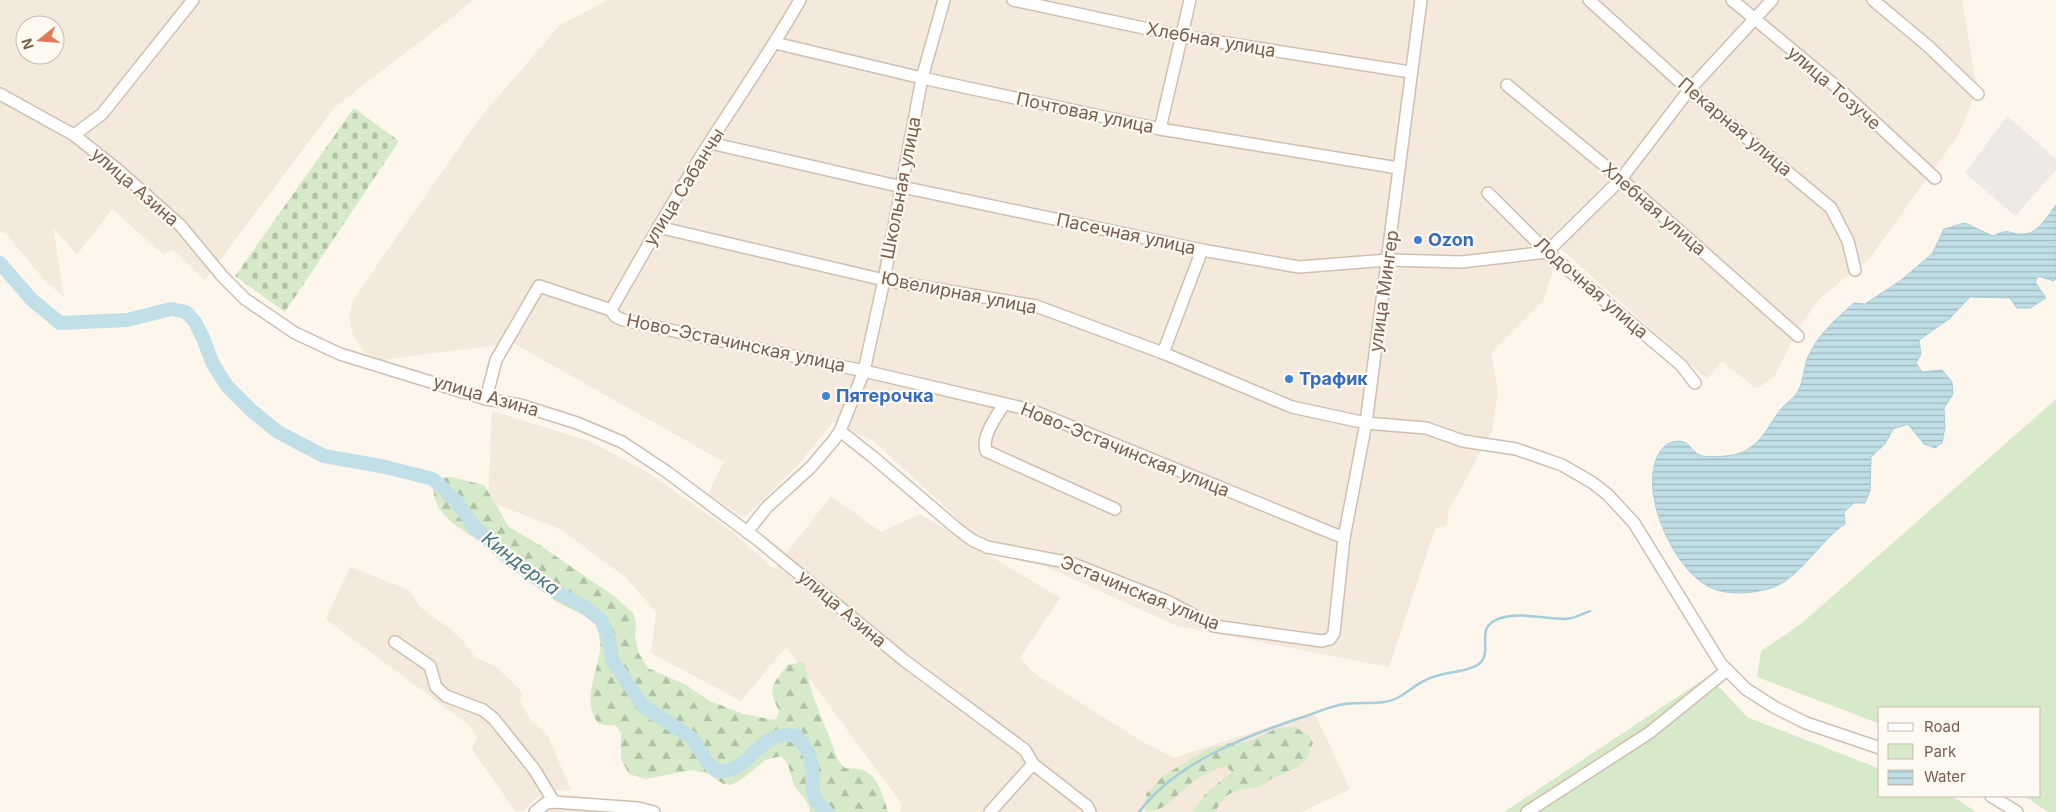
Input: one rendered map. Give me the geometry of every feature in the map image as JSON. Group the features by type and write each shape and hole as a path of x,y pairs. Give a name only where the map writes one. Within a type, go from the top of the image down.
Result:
{"street":[{"path":"74,135 102,114 192,0"},
{"name":"улица Сабанчы","path":"611,310 658,227 710,142 775,44 800,0"},
{"name":"Школьная улица","path":"747,532 768,507 811,467 840,431 864,371 884,280 922,78 944,0"},
{"name":"Хлебная улица","path":"1013,0 1180,36 1410,72"},
{"path":"1160,129 1180,36 1190,0"},
{"name":"улица Мингер","path":"1330,639 1334,633 1344,538 1366,423 1388,260 1410,72 1421,0"},
{"name":"Пекарная улица","path":"1589,0 1690,90 1831,208 1848,241 1855,270"},
{"name":"улица Тозуче","path":"1732,0 1838,88 1935,178"},
{"path":"1547,252 1621,179 1690,90 1772,0"},
{"path":"1873,0 1928,46 1978,94"},
{"name":"Почтовая улица","path":"775,44 922,78 1160,129 1398,168"},
{"name":"Хлебная улица","path":"1508,85 1621,179 1798,336"},
{"name":"улица Азина","path":"0,94 74,135 118,170 180,225 223,277 245,299 295,333 340,354 486,398 520,405 603,433 622,442 667,472 747,532 905,661 1025,750 1033,764 1086,806 1090,812"},
{"name":"Пасечная улица","path":"710,142 902,187 1202,250 1300,267 1388,260 1462,262 1547,252"},
{"name":"Лодочная улица","path":"1488,193 1547,252 1681,365 1695,383"},
{"name":"Ювелирная улица","path":"658,227 884,280 1036,306 1163,353 1292,407 1366,423 1426,428 1463,441 1516,449 1562,465 1593,483 1608,495 1634,523 1716,656 1746,689 1774,707 1806,723 1878,747"},
{"path":"1163,353 1202,250"},
{"path":"486,398 496,360 539,286 611,310"},
{"name":"Ново-Эстачинская улица","path":"611,310 615,316 623,320 864,371 1032,410 1344,538"},
{"path":"1004,404 986,437 984,446 986,451 1115,509"},
{"name":"Эстачинская улица","path":"840,431 972,540 987,547 1071,563 1167,601 1214,626 1322,641 1330,639"},
{"path":"396,642 430,666 436,688 446,696 483,710 494,719 534,769 554,802"},
{"path":"1528,812 1649,733 1727,670"},
{"path":"990,812 1033,764"},
{"path":"1993,797 2017,812"},
{"path":"535,812 546,803 554,802 638,808 654,812"}],"shaded area":[{"path":"0,0 474,0 335,107 205,280 172,249 164,255 112,209 77,255 53,227 64,297 45,281 6,233 0,231"},
{"path":"608,0 1962,0 1977,90 1959,134 1870,258 1820,298 1798,329 1776,374 1760,387 1755,388 1722,361 1707,379 1560,248 1543,301 1491,353 1498,391 1492,431 1449,510 1447,525 1435,529 1389,667 1177,626 974,534 875,442 833,422 798,465 744,518 708,494 724,462 513,343 380,360 364,352 353,335 349,316 353,301 382,258 479,119 560,25"},
{"path":"2007,116 2056,159 2056,170 2015,216 1965,173"},
{"path":"492,411 589,441 647,472 733,532 774,569 831,496 881,532 920,514 1060,598 1020,658 1035,674 1141,741 1174,758 1314,712 1350,789 1302,812 900,812 902,804 786,647 741,701 651,653 656,612 625,577 562,530 488,501"},
{"path":"350,567 409,590 421,608 449,628 462,640 475,657 496,667 522,692 520,703 531,720 548,736 571,790 546,791 525,810 516,812 472,749 477,738 470,726 326,619"},
{"path":"546,806 631,812 540,812"}],"green space":[{"path":"354,108 399,141 285,312 235,276"},
{"path":"2056,399 2056,812 2048,812 2026,797 2041,797 2041,707 1878,707 1878,723 1757,677 1761,651 1802,623"},
{"path":"451,477 484,485 509,527 538,544 614,596 633,613 636,621 635,638 639,654 648,668 686,685 708,700 743,714 775,720 779,711 772,691 775,683 787,665 804,662 812,693 839,762 845,768 863,770 874,778 888,812 810,812 807,802 794,784 787,763 781,756 765,760 745,777 731,785 723,784 709,774 693,770 645,779 629,774 621,759 621,733 616,726 599,724 591,707 592,688 600,647 596,623 553,599 541,590 513,562 474,538 447,518 438,506 434,493 436,478"},
{"path":"1709,676 1747,717 1878,768 1878,797 1951,797 1976,812 1504,812"},
{"path":"1295,727 1309,736 1313,743 1303,763 1295,769 1273,778 1259,787 1233,792 1224,799 1215,812 1192,812 1206,793 1232,772 1226,766 1221,767 1196,780 1159,809 1146,811 1146,794 1163,776 1207,749 1231,743 1247,742 1278,728"}],"water":[{"path":"2056,205 2056,279 2054,281 2038,276 2035,282 2046,298 2030,308 2017,308 2010,298 1970,297 1949,319 1919,340 1921,354 1916,363 1922,372 1942,370 1952,382 1953,394 1944,408 1945,427 1942,443 1935,448 1924,444 1908,424 1893,429 1885,444 1871,457 1870,491 1865,503 1854,503 1844,512 1845,524 1835,531 1799,569 1779,585 1752,592 1736,593 1713,589 1693,575 1670,542 1661,523 1655,502 1653,482 1655,464 1662,449 1673,442 1680,441 1688,444 1698,454 1709,457 1729,456 1745,451 1757,442 1781,409 1797,393 1808,357 1828,327 1854,303 1865,304 1900,281 1932,254 1944,229 1965,223 1993,236 2007,232 2029,233 2042,223"}],"waterway":[{"name":"Киндерка","path":"0,263 32,300 60,323 127,320 171,309 186,312 195,322 213,364 227,386 252,411 278,432 324,456 381,466 433,479 455,500 475,528 505,555 548,587 584,607 601,620 608,636 613,662 644,707 692,738 707,762 717,771 729,770 739,766 763,744 772,739 783,735 797,736 809,753 813,791 816,801 827,812"},
{"path":"1139,812 1172,779 1191,766 1234,743 1278,725 1334,706 1378,703 1392,700 1428,679 1475,666 1484,657 1488,626 1501,618 1533,616 1568,619 1590,611"}],"place":[{"name":"Ozon","path":"1418,240"},
{"name":"Трафик","path":"1289,379"},
{"name":"Пятерочка","path":"826,396"}]}
